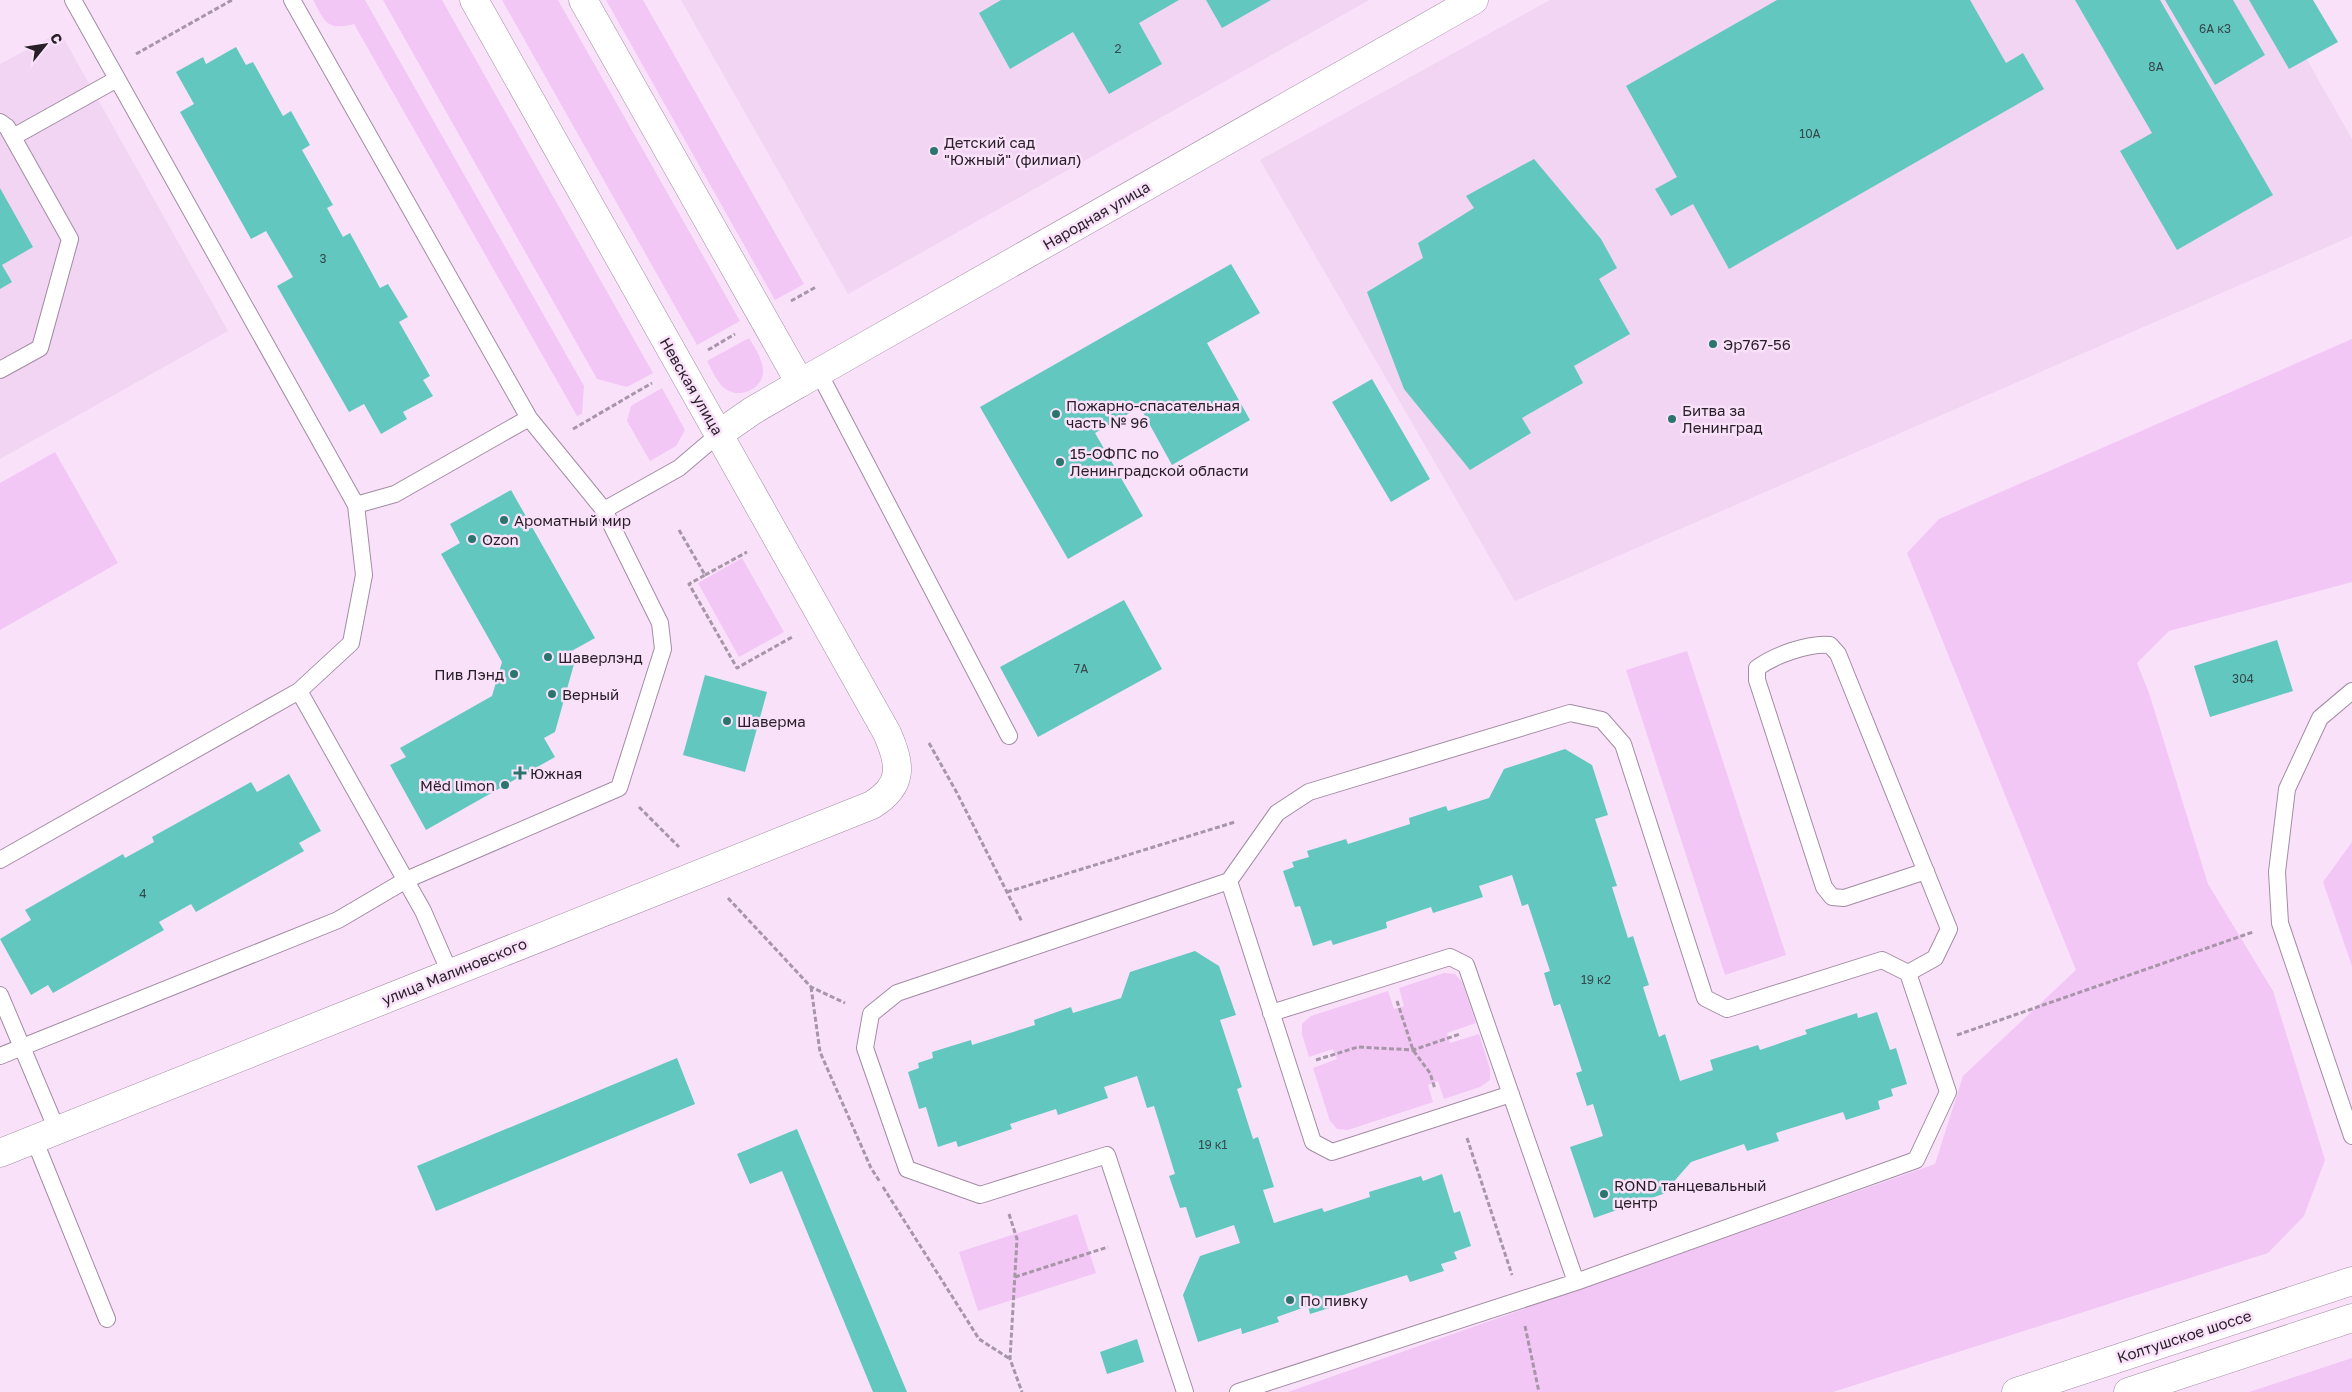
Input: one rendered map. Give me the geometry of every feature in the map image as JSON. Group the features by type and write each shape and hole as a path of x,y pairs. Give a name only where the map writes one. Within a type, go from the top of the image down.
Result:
{"street":[{"name":"Невская улица","path":"474,0 887,733 896,753 897,778"},
{"path":"583,0 809,378"},
{"name":"Народная улица","path":"719,434 752,411 809,378 1474,0"},
{"name":"улица Малиновского","path":"0,1153 872,805 887,795 897,778"},
{"name":"Колтушское шоссе","path":"2016,1392 2352,1281"},
{"path":"2128,1392 2352,1318"}],"lane":[{"path":"0,860 299,691 351,643 364,575 356,505 73,0"},
{"path":"0,1056 338,920 406,880 619,788 663,649 660,622 604,510 529,418 292,0"},
{"path":"13,137 114,73"},
{"path":"0,122 7,127 13,137 70,239 40,348 0,370"},
{"path":"809,378 1009,736"},
{"path":"356,505 395,494 529,418"},
{"path":"604,510 679,468 719,434"},
{"path":"1908,973 1935,958 1949,929 1926,871 1838,654 1830,645 1818,644 1767,661 1757,668 1757,680 1824,887 1832,897 1844,898 1926,871"},
{"path":"299,691 423,911 450,973"},
{"path":"2352,691 2320,718 2287,789 2277,872 2280,922 2352,1136"},
{"path":"1185,1392 1107,1155 980,1195 907,1169 865,1048 870,1014 897,994 1229,881 1277,813 1309,792 1570,713 1602,720 1623,744 1705,998 1727,1010 1882,960 1908,973 1948,1092 1916,1160 1576,1282 1238,1392"},
{"path":"1229,881 1313,1142 1332,1152 1511,1094"},
{"path":"1271,1013 1450,957 1466,965 1576,1282"},
{"path":"0,995 23,1047 46,1134 107,1319"}],"path":[{"path":"114,73 232,0"},
{"path":"787,303 816,287"},
{"path":"702,353 736,334"},
{"path":"548,442 657,380"},
{"path":"679,530 705,575"},
{"path":"751,560 747,552 689,584 737,668 794,636 790,627"},
{"path":"928,741 1035,948"},
{"path":"619,788 704,872 811,987 870,1014"},
{"path":"1007,892 1239,821 1277,813"},
{"path":"1932,1044 2280,922"},
{"path":"1389,976 1413,1050 1430,1073 1451,1113 1520,1300 1539,1392"},
{"path":"1290,1069 1358,1047 1413,1050 1487,1026"},
{"path":"1000,1189 1017,1238 1010,1359 1022,1392"},
{"path":"1014,1277 1134,1238"}],"shaded area":[{"path":"313,0 365,0 584,386 582,414 577,416 354,24 338,26 328,23"},
{"path":"383,0 442,0 653,373 627,387 597,379"},
{"path":"502,0 558,0 740,321 697,345"},
{"path":"606,0 643,0 804,284 775,300"},
{"name":"Детский сад \"Южный\" (филиал)","path":"681,0 1369,0 848,294"},
{"name":"Битва за Ленинград","path":"1550,0 2273,0 2352,139 2352,236 1515,601 1260,160"},
{"path":"60,32 228,331 0,459 0,64"},
{"path":"749,338 758,353 763,375 751,390 739,393 727,390 721,385 707,361"},
{"path":"2352,339 2352,582 2169,631 2137,663 2149,693 2208,884 2273,991 2325,1160 2304,1216 2268,1253 1833,1392 1288,1392 1935,1164 1963,1076 2076,970 1907,553 1939,519"},
{"path":"662,388 685,430 676,446 650,461 627,421 631,406"},
{"path":"55,452 118,563 0,630 0,483"},
{"path":"742,558 784,632 739,657 698,583"},
{"path":"1687,651 1786,955 1725,975 1626,670"},
{"path":"2352,842 2352,966 2323,882"},
{"path":"1444,973 1455,974 1462,982 1476,1023 1447,1033 1450,1043 1479,1034 1490,1069 1490,1080 1480,1087 1444,1099 1438,1081 1428,1085 1433,1102 1348,1130 1337,1129 1330,1121 1313,1068 1337,1059 1333,1049 1309,1057 1302,1034 1302,1024 1311,1016 1388,991 1394,1009 1404,1006 1399,988"},
{"path":"1077,1214 1096,1273 978,1311 959,1252"},
{"path":"2352,1358 2352,1392 2249,1392"}],"building":[{"path":"1001,0 1179,0 1139,23 1162,64 1109,94 1073,32 1010,69 979,13"},
{"path":"1206,0 1271,0 1222,28"},
{"path":"1777,0 1970,0 2006,63 2023,53 2044,89 1729,269 1693,204 1671,216 1655,189 1677,177 1626,86"},
{"path":"2075,0 2160,0 2273,195 2177,250 2120,151 2152,133"},
{"path":"2165,0 2233,0 2265,55 2215,85"},
{"path":"2249,0 2313,0 2338,42 2289,69"},
{"path":"236,47 246,65 253,62 283,116 291,111 310,145 302,150 333,205 327,208 343,237 350,233 380,288 388,284 408,317 399,322 430,376 423,380 433,396 403,412 407,419 381,434 364,404 349,412 277,286 293,277 266,231 251,239 180,112 194,104 176,72 203,57 206,64"},
{"path":"1534,159 1601,239 1617,268 1599,279 1630,334 1574,366 1583,383 1522,418 1531,433 1470,470 1404,389 1367,292 1423,258 1418,243 1474,208 1466,196"},
{"path":"0,188 33,247 2,265 12,282 0,289"},
{"name":"Пожарно-спасательная часть № 96","path":"1231,264 1260,313 1207,343 1250,420 1172,465 1140,407 1095,433 1143,516 1068,559 980,407"},
{"path":"1372,379 1430,479 1391,502 1332,402"},
{"path":"511,490 595,638 568,653 574,664 555,732 544,738 555,757 426,830 390,765 406,757 400,748 492,696 502,662 441,554 460,543 450,524"},
{"path":"1124,600 1162,669 1038,737 1000,667"},
{"path":"2277,640 2293,691 2210,717 2194,666"},
{"path":"705,675 767,692 745,772 683,755"},
{"path":"1565,749 1592,765 1608,815 1595,819 1617,886 1612,887 1628,938 1633,936 1649,985 1643,987 1659,1037 1665,1034 1680,1081 1713,1070 1710,1060 1758,1045 1760,1050 1807,1034 1805,1030 1857,1013 1858,1018 1877,1012 1890,1050 1896,1048 1907,1084 1891,1089 1893,1096 1878,1101 1880,1109 1846,1120 1843,1112 1776,1133 1779,1141 1747,1151 1744,1144 1691,1162 1663,1194 1594,1218 1570,1147 1603,1136 1593,1104 1587,1106 1576,1073 1582,1071 1560,1004 1554,1006 1544,973 1550,971 1528,904 1522,906 1512,875 1479,886 1483,897 1433,913 1431,907 1386,922 1387,928 1333,945 1331,940 1313,946 1300,906 1295,907 1283,871 1294,867 1292,862 1309,857 1307,851 1346,839 1348,844 1410,824 1409,818 1446,806 1448,811 1489,798 1504,769"},
{"path":"289,774 321,831 299,843 304,851 196,912 191,904 159,922 164,930 53,993 48,985 31,995 0,939 31,920 25,910 123,854 125,858 154,842 152,837 251,782 257,792"},
{"path":"1195,951 1219,966 1236,1015 1220,1020 1242,1087 1237,1089 1253,1139 1258,1137 1274,1187 1263,1190 1274,1223 1322,1208 1324,1212 1370,1197 1369,1192 1421,1176 1423,1181 1442,1174 1454,1213 1460,1211 1471,1246 1454,1252 1457,1259 1441,1264 1444,1271 1410,1282 1407,1275 1340,1296 1342,1304 1310,1314 1308,1306 1277,1317 1279,1322 1242,1334 1241,1328 1198,1342 1183,1295 1200,1256 1240,1243 1234,1225 1196,1238 1186,1207 1180,1208 1169,1176 1175,1174 1154,1106 1147,1108 1137,1076 1104,1087 1108,1098 1058,1115 1056,1109 1010,1124 1012,1129 958,1147 956,1141 938,1147 926,1107 919,1109 908,1072 919,1068 918,1063 933,1058 932,1052 971,1040 972,1045 1035,1025 1034,1020 1071,1007 1073,1013 1121,998 1130,972"},
{"path":"677,1058 695,1104 436,1211 417,1166"},
{"path":"797,1129 907,1392 873,1392 782,1171 750,1184 737,1154"},
{"path":"1137,1339 1144,1362 1107,1374 1100,1352"}],"place":[{"name":"Детский сад \"Южный\" (филиал)","path":"934,151"},
{"name":"Эр767-56","path":"1713,344"},
{"name":"Пожарно-спасательная часть № 96","path":"1056,414"},
{"name":"Битва за Ленинград","path":"1672,419"},
{"name":"15-ОФПС по Ленинградской области","path":"1060,462"},
{"name":"Ароматный мир","path":"504,520"},
{"name":"Ozon","path":"472,539"},
{"name":"Шаверлэнд","path":"548,657"},
{"name":"Пив Лэнд","path":"514,674"},
{"name":"Верный","path":"552,694"},
{"name":"Шаверма","path":"727,721"},
{"name":"Южная","path":"520,773"},
{"name":"Мёd limon","path":"505,785"},
{"name":"ROND танцевальный центр","path":"1604,1194"},
{"name":"По пивку","path":"1290,1300"}]}
